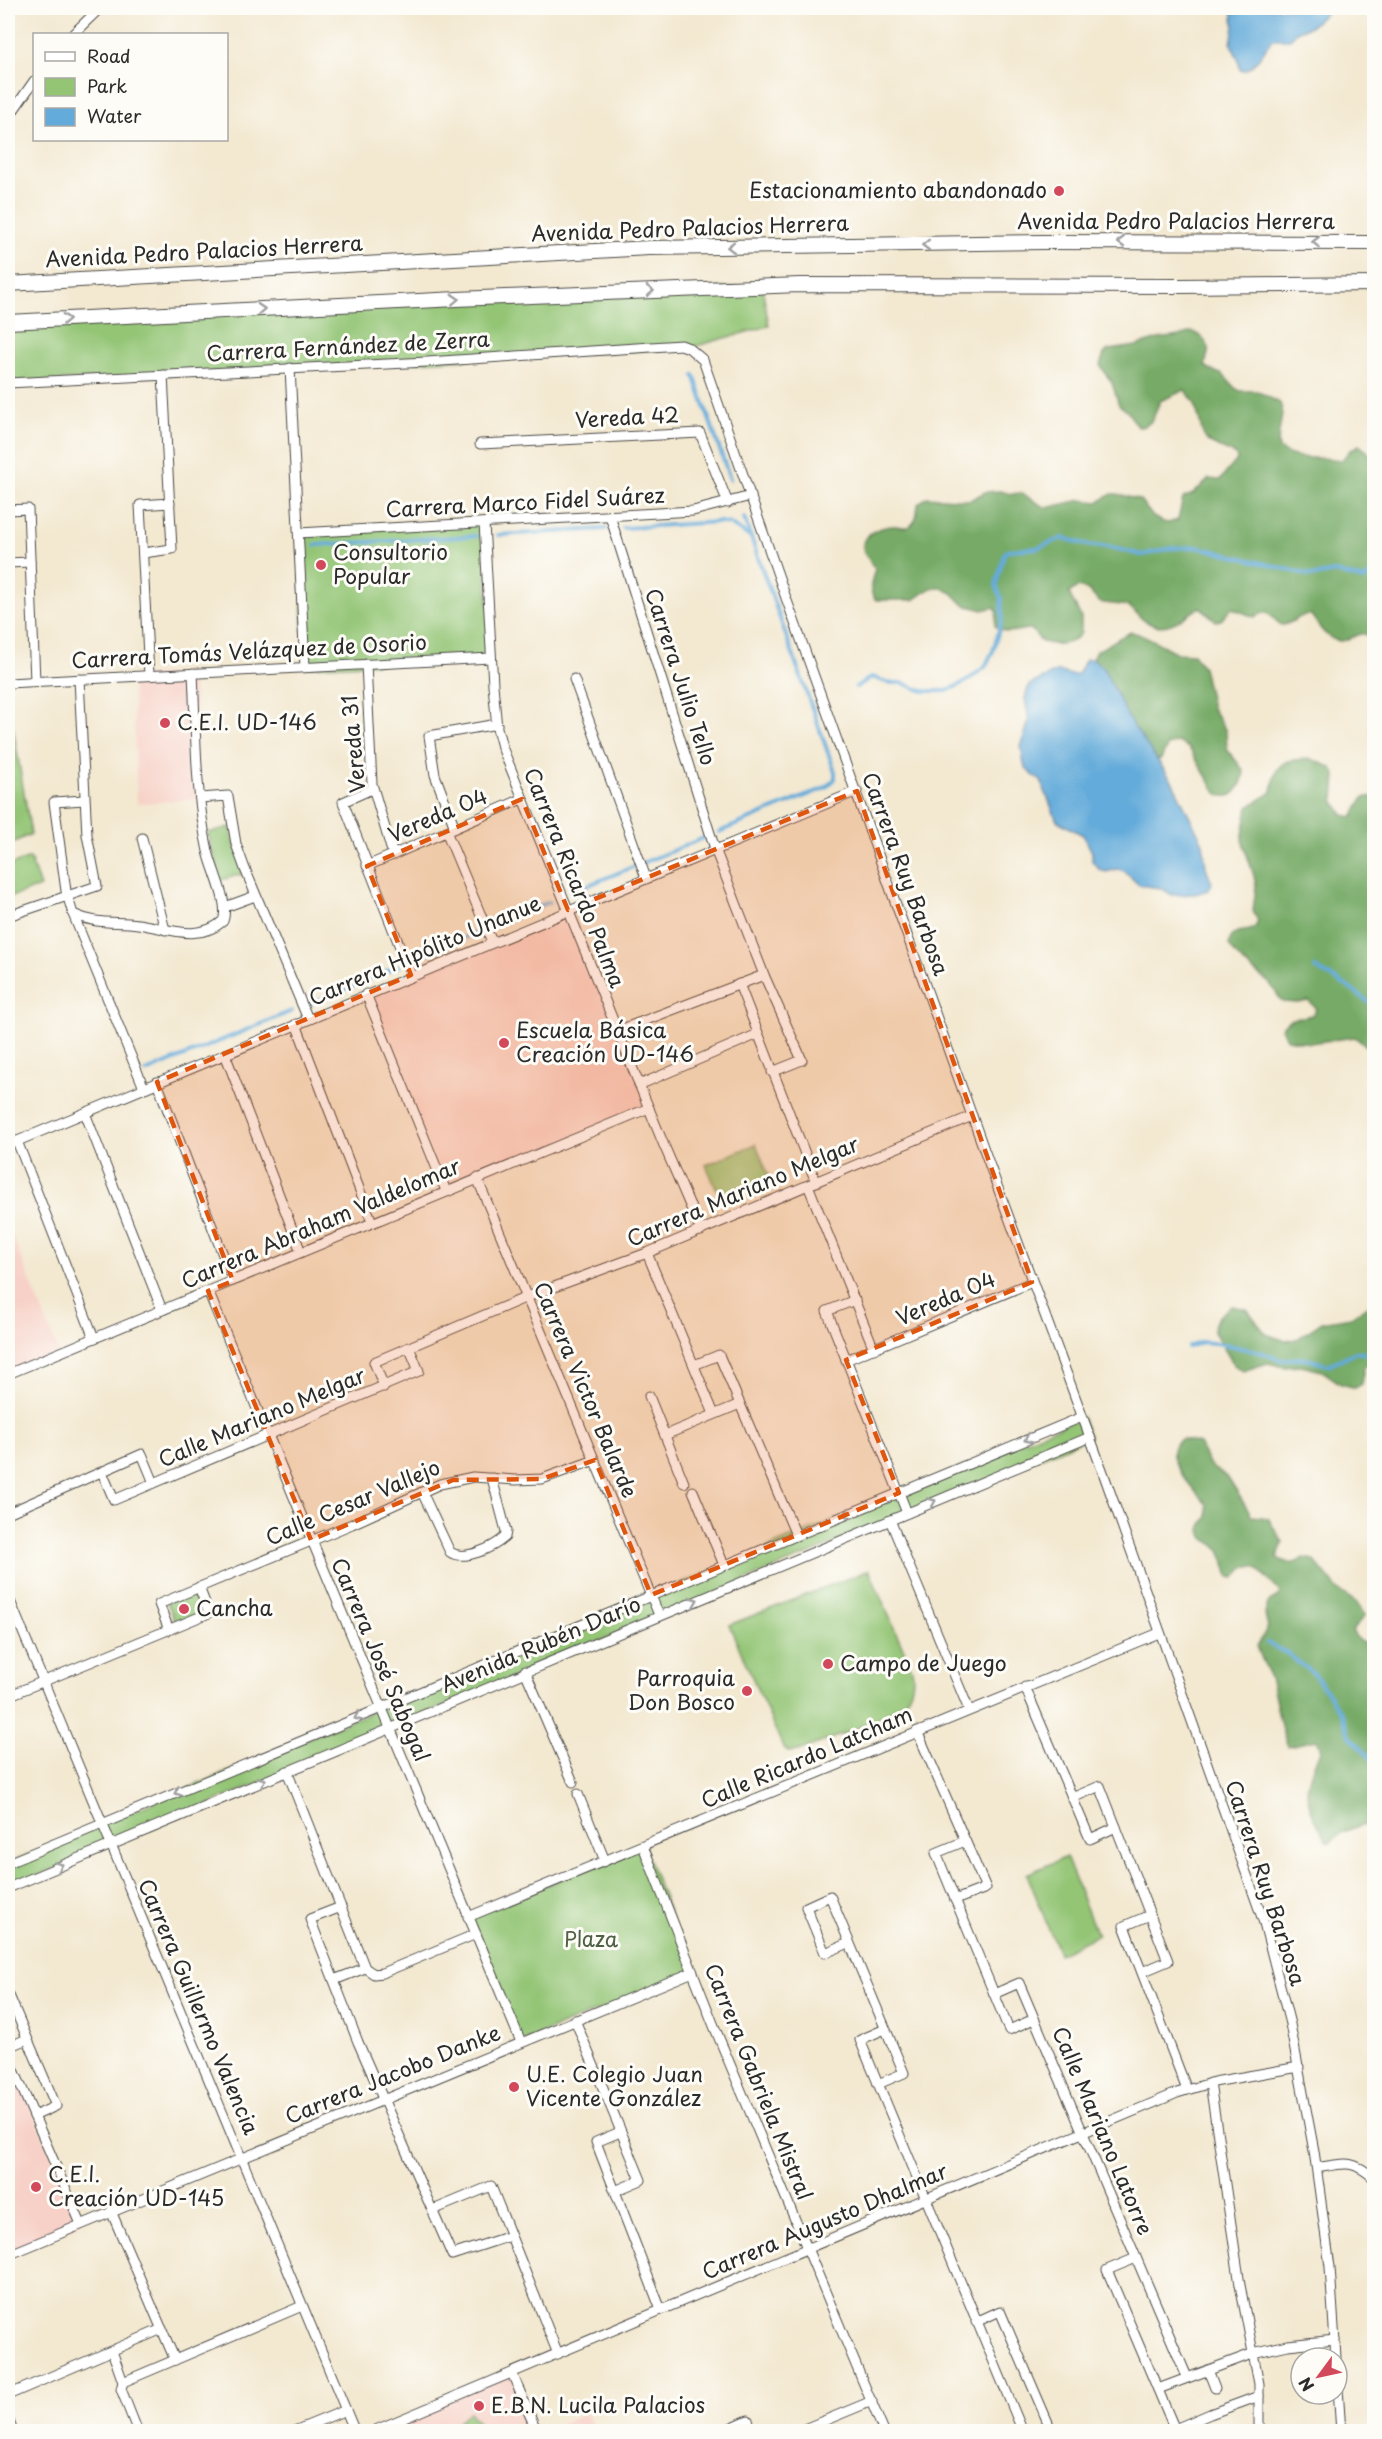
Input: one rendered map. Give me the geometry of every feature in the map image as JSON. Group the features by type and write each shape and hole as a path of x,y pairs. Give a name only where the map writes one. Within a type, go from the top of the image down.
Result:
{"main road":[{"name":"Avenida Pedro Palacios Herrera","path":"8,284 649,249 1043,242 1374,243"},
{"path":"8,321 800,285 1374,284"}],"street":[{"path":"74,33 100,8"},
{"path":"8,118 33,82"},
{"name":"Carrera Fernández de Zerra","path":"8,383 427,362 665,345 681,345 690,348"},
{"name":"Carrera Ruy Barbosa","path":"690,348 703,360 708,370 786,598 1264,1923 1281,1981 1317,2168 1330,2267 1335,2346"},
{"path":"290,368 305,667"},
{"path":"143,553 172,549 163,375"},
{"name":"Vereda 42","path":"480,444 700,433 728,503"},
{"name":"Carrera Marco Fidel Suárez","path":"298,533 693,511 751,496"},
{"path":"149,675 140,505 170,503"},
{"path":"8,510 28,509 35,681"},
{"name":"Carrera Julio Tello","path":"610,516 715,849 764,975 802,1060 772,1072"},
{"name":"Carrera Ricardo Palma","path":"484,523 491,658 497,724 502,747 639,1085 701,1231"},
{"path":"8,563 30,562"},
{"name":"Carrera Tomás Velázquez de Osorio","path":"8,682 491,658"},
{"name":"Vereda 31","path":"366,664 368,745 372,789 393,855"},
{"path":"73,914 95,922 135,924 191,933 206,932 223,921 225,906 209,855 200,798 193,673"},
{"path":"8,916 97,886 89,849 84,800 79,679"},
{"path":"574,679 646,878"},
{"path":"492,942 451,830 435,775 429,736 497,724"},
{"name":"Vereda 31","path":"372,789 343,802 411,975"},
{"name":"Carrera Hipólito Unanue","path":"8,1145 856,791"},
{"path":"200,798 228,796 236,844 255,896 308,1019"},
{"name":"Vereda 04","path":"367,866 522,799"},
{"path":"84,800 54,802 67,895 144,1088"},
{"path":"142,838 165,930"},
{"path":"225,906 255,896"},
{"path":"617,1031 764,975"},
{"path":"739,984 874,1348"},
{"path":"366,994 446,1191"},
{"path":"296,1024 372,1222"},
{"path":"639,1085 758,1034"},
{"path":"225,1054 302,1252"},
{"path":"157,1083 233,1281"},
{"name":"Carrera Abraham Valdelomar","path":"8,1374 649,1108"},
{"path":"85,1113 162,1310"},
{"name":"Carrera Mariano Melgar","path":"527,1297 647,1253 972,1116"},
{"path":"17,1141 94,1338"},
{"name":"Carrera Victor Balarde","path":"477,1178 659,1615"},
{"path":"647,1253 714,1414"},
{"name":"Vereda 04","path":"846,1360 1032,1282"},
{"name":"Carrera José Sabogal","path":"208,1291 521,2042"},
{"name":"Calle Mariano Melgar","path":"384,1387 374,1362 527,1297"},
{"path":"855,1300 827,1311 907,1513"},
{"name":"Calle Mariano Melgar","path":"102,1472 114,1500 419,1371 409,1347"},
{"path":"694,1365 719,1355 796,1535"},
{"path":"650,1396 684,1483"},
{"path":"665,1435 740,1404"},
{"name":"Avenida Rubén Darío","path":"8,1863 1082,1417"},
{"name":"Avenida Rubén Darío","path":"8,1888 1090,1437"},
{"name":"Calle Mariano Melgar","path":"8,1513 142,1454 154,1483"},
{"name":"Calle Cesar Vallejo","path":"169,1630 159,1604 440,1484 466,1477 542,1479 595,1460"},
{"path":"422,1492 450,1552 455,1555 473,1553 505,1537 506,1531 492,1478"},
{"path":"693,1491 724,1565"},
{"path":"890,1520 969,1710"},
{"path":"8,1696 209,1613 199,1587"},
{"name":"Carrera Guillermo Valencia","path":"8,1596 355,2432"},
{"name":"Calle Ricardo Latcham","path":"468,1917 1159,1633"},
{"path":"525,1671 573,1782"},
{"path":"1025,1687 1090,1839 1116,1827"},
{"path":"917,1731 986,1888 956,1899"},
{"path":"287,1770 365,1968 374,1974 382,1973 476,1934"},
{"path":"1072,1798 1100,1786 1168,1961 1142,1972"},
{"path":"578,1794 605,1861"},
{"name":"Calle Mariano Latorre","path":"964,1841 936,1853 1009,2030 1034,2019"},
{"name":"Carrera Gabriela Mistral","path":"643,1846 884,2432"},
{"path":"849,1942 825,1953 806,1907 830,1896 904,2073 878,2084"},
{"path":"341,1907 310,1919 383,2099 453,2255 510,2236"},
{"path":"1150,1915 1124,1926 1187,2090"},
{"path":"334,1980 365,1968"},
{"name":"Carrera Jacobo Danke","path":"8,2255 693,1972"},
{"name":"Calle Mariano Latorre","path":"994,1994 1018,1983 1187,2378"},
{"path":"8,1993 56,2106 34,2116"},
{"path":"575,2020 641,2180 615,2191"},
{"path":"885,2030 860,2040 1023,2432"},
{"path":"8,2047 27,2038"},
{"path":"8,2056 81,2224"},
{"name":"Carrera Augusto Dhalmar","path":"371,2432 1187,2090 1210,2083 1299,2067"},
{"path":"1210,2083 1260,2396 1259,2432"},
{"path":"620,2132 596,2142 661,2310"},
{"path":"1317,2168 1353,2163 1374,2178"},
{"path":"433,2210 490,2186 558,2354"},
{"path":"111,2211 175,2360"},
{"name":"Calle Mariano Latorre","path":"1136,2258 1107,2270 1175,2430"},
{"path":"123,2382 302,2306"},
{"path":"976,2322 1000,2312 1051,2431"},
{"path":"8,2395 162,2330"},
{"path":"1158,2389 1253,2353 1275,2347 1335,2340"},
{"path":"112,2351 123,2382 121,2389 138,2432"},
{"path":"1208,2370 1215,2388"},
{"path":"512,2373 537,2432"},
{"path":"1175,2430 1210,2414 1260,2396"},
{"path":"798,2432 872,2401"},
{"path":"1339,2406 1341,2432"},
{"path":"292,2432 346,2410"},
{"path":"8,2418 13,2432"},
{"path":"722,2432 748,2420 753,2432"}],"highlighted area":[{"path":"857,791 1032,1282 846,1360 899,1493 651,1595 595,1460 542,1479 453,1480 311,1540 208,1291 233,1281 157,1082 411,975 367,866 522,799 568,910"}],"shaded area":[{"name":"C.E.I. UD-146","path":"193,673 200,798 137,804 132,676"},
{"name":"Escuela Básica Creación UD-146","path":"568,910 649,1108 446,1191 366,994"},
{"path":"8,1225 59,1353 8,1374"},
{"name":"C.E.I. Creación UD-145","path":"8,2056 81,2224 8,2255"},
{"name":"E.B.N. Lucila Palacios","path":"512,2373 537,2432 371,2432"},
{"path":"587,2413 595,2431 555,2431 554,2427"}],"green space":[{"path":"762,286 769,326 689,348 8,383 8,322"},
{"path":"1191,332 1200,335 1209,349 1205,365 1209,369 1223,375 1240,391 1257,391 1280,403 1282,413 1278,436 1279,449 1293,456 1342,460 1349,451 1359,445 1368,452 1374,464 1374,641 1368,635 1363,634 1347,640 1335,640 1322,631 1311,615 1281,625 1267,613 1254,617 1232,608 1221,620 1216,621 1200,607 1174,623 1153,625 1130,607 1099,602 1088,590 1078,587 1069,593 1081,617 1081,633 1068,643 1053,644 1042,642 1031,629 1009,632 1000,629 995,626 997,611 994,607 983,610 964,605 952,593 942,588 931,588 914,600 876,600 873,597 871,589 875,569 866,556 863,542 874,531 886,527 910,526 915,519 918,504 927,497 970,500 985,492 1000,491 1011,494 1021,493 1046,508 1081,500 1098,502 1112,494 1117,494 1140,500 1153,517 1163,522 1178,520 1183,498 1193,494 1209,479 1220,480 1237,460 1236,455 1212,444 1204,437 1195,403 1185,390 1160,401 1150,422 1138,427 1127,411 1119,405 1112,383 1100,365 1108,350 1136,346"},
{"path":"484,523 491,658 305,667 299,533"},
{"path":"1132,632 1147,637 1177,653 1193,654 1203,667 1212,708 1226,731 1227,749 1244,771 1239,787 1232,795 1227,796 1216,792 1189,748 1178,742 1168,745 1161,759 1156,760 1130,721 1097,662 1092,659 1096,651"},
{"path":"8,710 11,716 31,834 8,845"},
{"path":"1311,759 1331,767 1336,776 1334,800 1343,815 1353,817 1363,798 1374,796 1374,1053 1355,1037 1310,1043 1287,1039 1281,1029 1284,1024 1292,1019 1314,1014 1316,1008 1308,1001 1283,1002 1270,984 1242,961 1229,945 1234,934 1252,929 1258,921 1253,911 1256,886 1242,840 1248,807 1271,793 1278,768 1286,762"},
{"path":"230,827 243,874 220,880 208,833"},
{"path":"30,858 40,887 8,898 8,866"},
{"path":"756,1144 770,1179 721,1199 706,1165"},
{"path":"1370,1304 1374,1304 1374,1361 1364,1367 1361,1384 1356,1388 1341,1384 1322,1371 1301,1366 1284,1367 1268,1363 1243,1371 1234,1365 1214,1332 1217,1320 1232,1306 1247,1309 1266,1334 1286,1341 1297,1339 1322,1322 1351,1317"},
{"path":"1082,1417 1090,1437 8,1888 8,1863"},
{"path":"1182,1439 1199,1444 1211,1467 1228,1478 1252,1516 1268,1518 1283,1543 1277,1558 1291,1563 1303,1558 1314,1560 1339,1591 1356,1602 1365,1615 1352,1631 1359,1641 1374,1648 1374,1830 1372,1826 1361,1825 1341,1833 1330,1843 1326,1840 1314,1817 1309,1805 1307,1789 1320,1754 1319,1745 1317,1740 1288,1746 1282,1731 1270,1678 1257,1646 1268,1627 1265,1614 1268,1603 1278,1597 1280,1592 1256,1567 1245,1567 1234,1578 1229,1577 1220,1551 1204,1538 1201,1526 1207,1517 1207,1505 1180,1472 1173,1453 1175,1445"},
{"name":"Campo de Juego","path":"869,1570 912,1669 913,1681 910,1693 896,1708 870,1722 839,1736 789,1752 783,1747 729,1625"},
{"name":"Cancha","path":"192,1592 202,1615 176,1625 167,1602"},
{"name":"Plaza","path":"643,1846 693,1972 521,2042 468,1917"},
{"path":"1066,1857 1097,1935 1059,1954 1027,1874"},
{"path":"469,2412 485,2431 447,2431"}],"water":[{"path":"1232,8 1331,8 1311,26 1298,31 1290,39 1273,39 1252,66 1247,70 1240,70 1231,44 1234,26"},
{"path":"1086,659 1092,659 1103,667 1130,721 1172,781 1203,843 1206,867 1212,883 1209,890 1195,894 1172,895 1161,888 1139,885 1124,871 1100,870 1092,861 1092,852 1083,835 1057,821 1041,781 1024,765 1021,747 1029,720 1025,698 1029,685 1058,671 1071,675 1078,674"}],"waterway":[{"path":"694,375 730,479"},
{"path":"719,832 825,788 835,779 835,772 744,518"},
{"path":"623,528 719,522 730,524 750,537"},
{"path":"498,535 606,529"},
{"path":"315,545 477,536"},
{"path":"856,687 872,677 888,683 902,683 923,691 947,691 967,681 985,667 993,651 1002,618 1001,598 996,585 1004,554 1009,550 1037,548 1063,538 1142,555 1173,548 1198,547 1314,576 1335,572 1364,580 1374,572"},
{"path":"574,891 706,837"},
{"path":"414,959 549,902"},
{"path":"310,1004 399,966"},
{"path":"1315,968 1345,985 1374,1006"},
{"path":"146,1072 292,1011"},
{"path":"1188,1347 1202,1342 1224,1344 1263,1353 1280,1360 1303,1358 1328,1365 1356,1352 1367,1354 1374,1352"},
{"path":"1267,1643 1288,1654 1314,1674 1341,1712 1349,1735 1374,1762"}],"place":[{"name":"Estacionamiento abandonado","path":"1059,191"},
{"name":"Consultorio Popular","path":"321,565"},
{"name":"C.E.I. UD-146","path":"165,723"},
{"name":"Escuela Básica Creación UD-146","path":"504,1043"},
{"name":"Cancha","path":"184,1609"},
{"name":"Campo de Juego","path":"828,1664"},
{"name":"Parroquia Don Bosco","path":"747,1691"},
{"name":"U.E. Colegio Juan Vicente González","path":"514,2087"},
{"name":"C.E.I. Creación UD-145","path":"36,2187"},
{"name":"E.B.N. Lucila Palacios","path":"479,2406"}]}
